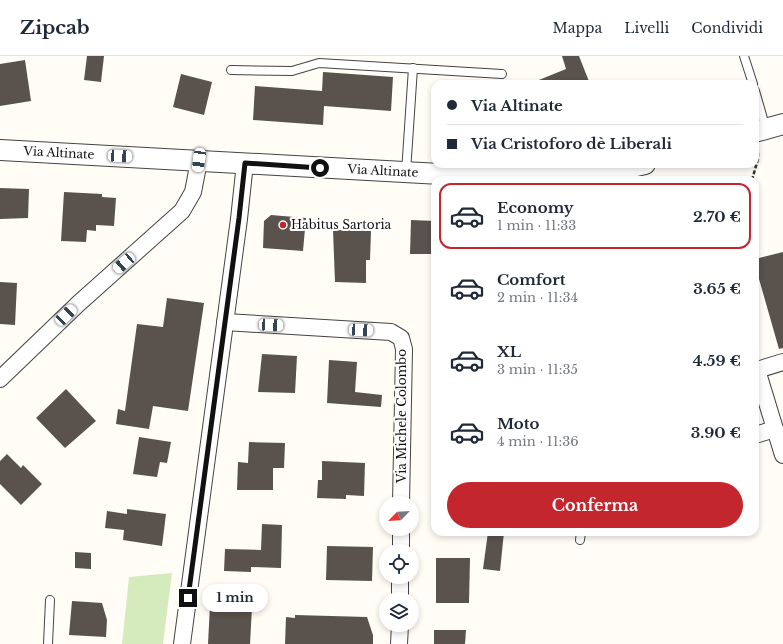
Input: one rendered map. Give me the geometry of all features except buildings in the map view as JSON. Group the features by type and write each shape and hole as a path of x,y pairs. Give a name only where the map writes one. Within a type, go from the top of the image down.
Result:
{"street":[{"name":"Via Altinate","path":"0,150 491,176"},
{"path":"0,379 78,304 182,211 194,192 199,160"},
{"path":"182,644 245,163"},
{"name":"Via Altinate","path":"586,176 612,175 633,168"},
{"name":"Via Michele Colombo","path":"225,322 391,332 400,338 404,349 402,496"},
{"path":"759,369 783,362"},
{"path":"759,377 783,455"},
{"path":"759,434 775,429"},
{"path":"399,644 400,632"}],"lane":[{"path":"744,56 752,80"},
{"path":"231,70 292,72 319,63 502,74"},
{"path":"406,172 413,68"},
{"path":"759,106 766,133"},
{"path":"48,644 50,600"}],"path":[{"path":"759,155 766,133"}],"green space":[{"path":"172,573 163,644 122,644 129,577"}],"place":[{"name":"Habitus Sartoria","path":"283,225"}],"route":[{"path":"188,598 245,163 320,168"}]}
